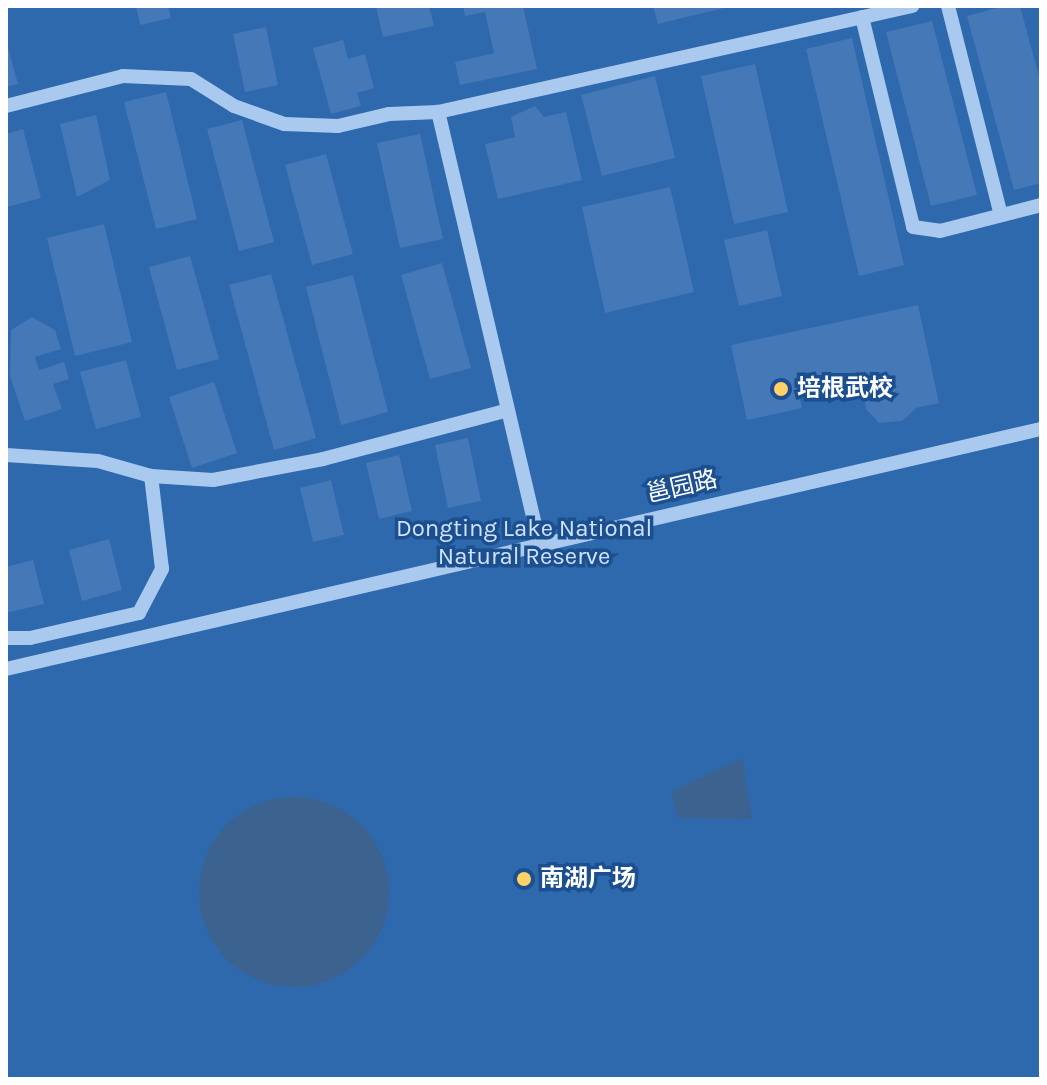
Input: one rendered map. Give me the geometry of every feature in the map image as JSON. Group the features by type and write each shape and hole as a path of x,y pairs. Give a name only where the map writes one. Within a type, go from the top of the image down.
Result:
{"street":[{"path":"6,106 123,76 191,79 234,106 284,124 338,126 389,114 438,112 912,6"},
{"path":"948,6 1000,212"},
{"path":"862,17 913,227 940,231 1000,212 1041,205"},
{"path":"438,112 539,542"},
{"path":"6,455 98,461 151,476 229,477 323,459 508,410"},
{"name":"邕园路","path":"6,669 539,542 1041,429"},
{"path":"6,638 30,638 139,613 162,569 151,476"}],"green space":[{"name":"Dongting Lake National Natural Reserve","path":"6,6 1041,6 1041,1079 6,1079"}],"shaded area":[{"path":"742,758 752,819 677,818 672,791"},
{"path":"294,797 330,804 361,825 382,856 389,892 382,928 361,959 330,980 294,987 258,980 227,959 206,928 199,892 206,856 227,825 258,804"}],"building":[{"path":"136,6 168,6 171,18 140,25"},
{"path":"376,6 429,6 434,26 383,37"},
{"path":"463,6 523,6 537,69 460,85 455,62 494,53 485,12 465,16"},
{"path":"653,6 728,6 728,7 658,24"},
{"path":"1004,6 1020,6 1041,84 1041,183 1014,190 967,16"},
{"path":"932,21 977,195 931,206 886,32"},
{"path":"266,27 278,85 245,92 233,34"},
{"path":"852,38 904,265 859,276 806,49"},
{"path":"6,40 18,84 6,87"},
{"path":"343,40 348,59 365,54 374,88 357,93 361,106 331,114 313,48"},
{"path":"755,64 788,212 734,224 701,76"},
{"path":"655,76 675,158 602,176 581,95"},
{"path":"166,92 197,219 156,229 124,102"},
{"path":"535,106 544,117 566,112 582,180 498,199 485,144 515,137 511,117"},
{"path":"96,115 110,180 77,197 60,124"},
{"path":"242,120 274,242 239,251 207,129"},
{"path":"23,129 41,198 7,207 6,134"},
{"path":"420,134 443,239 400,248 377,143"},
{"path":"326,154 353,254 312,265 285,165"},
{"path":"670,187 694,292 605,313 582,207"},
{"path":"104,224 132,342 75,356 47,238"},
{"path":"767,230 782,296 739,306 724,240"},
{"path":"190,256 219,359 177,370 149,267"},
{"path":"442,263 471,368 430,379 401,275"},
{"path":"271,274 316,438 274,450 229,285"},
{"path":"353,275 388,412 341,425 306,287"},
{"path":"918,305 939,403 916,408 902,421 879,423 866,409 861,381 799,394 802,408 747,420 731,345"},
{"path":"32,317 55,330 61,349 35,357 39,370 64,362 69,379 53,384 62,409 25,421 10,376 11,330"},
{"path":"126,360 141,417 96,429 80,372"},
{"path":"214,382 237,453 192,468 169,397"},
{"path":"468,438 481,501 448,508 435,445"},
{"path":"399,455 412,511 379,519 366,463"},
{"path":"331,480 344,535 313,542 300,488"},
{"path":"109,539 122,590 82,601 69,550"},
{"path":"33,560 44,604 6,613 6,567"}],"place":[{"name":"培根武校","path":"781,389"},
{"name":"南湖广场","path":"524,879"}]}
